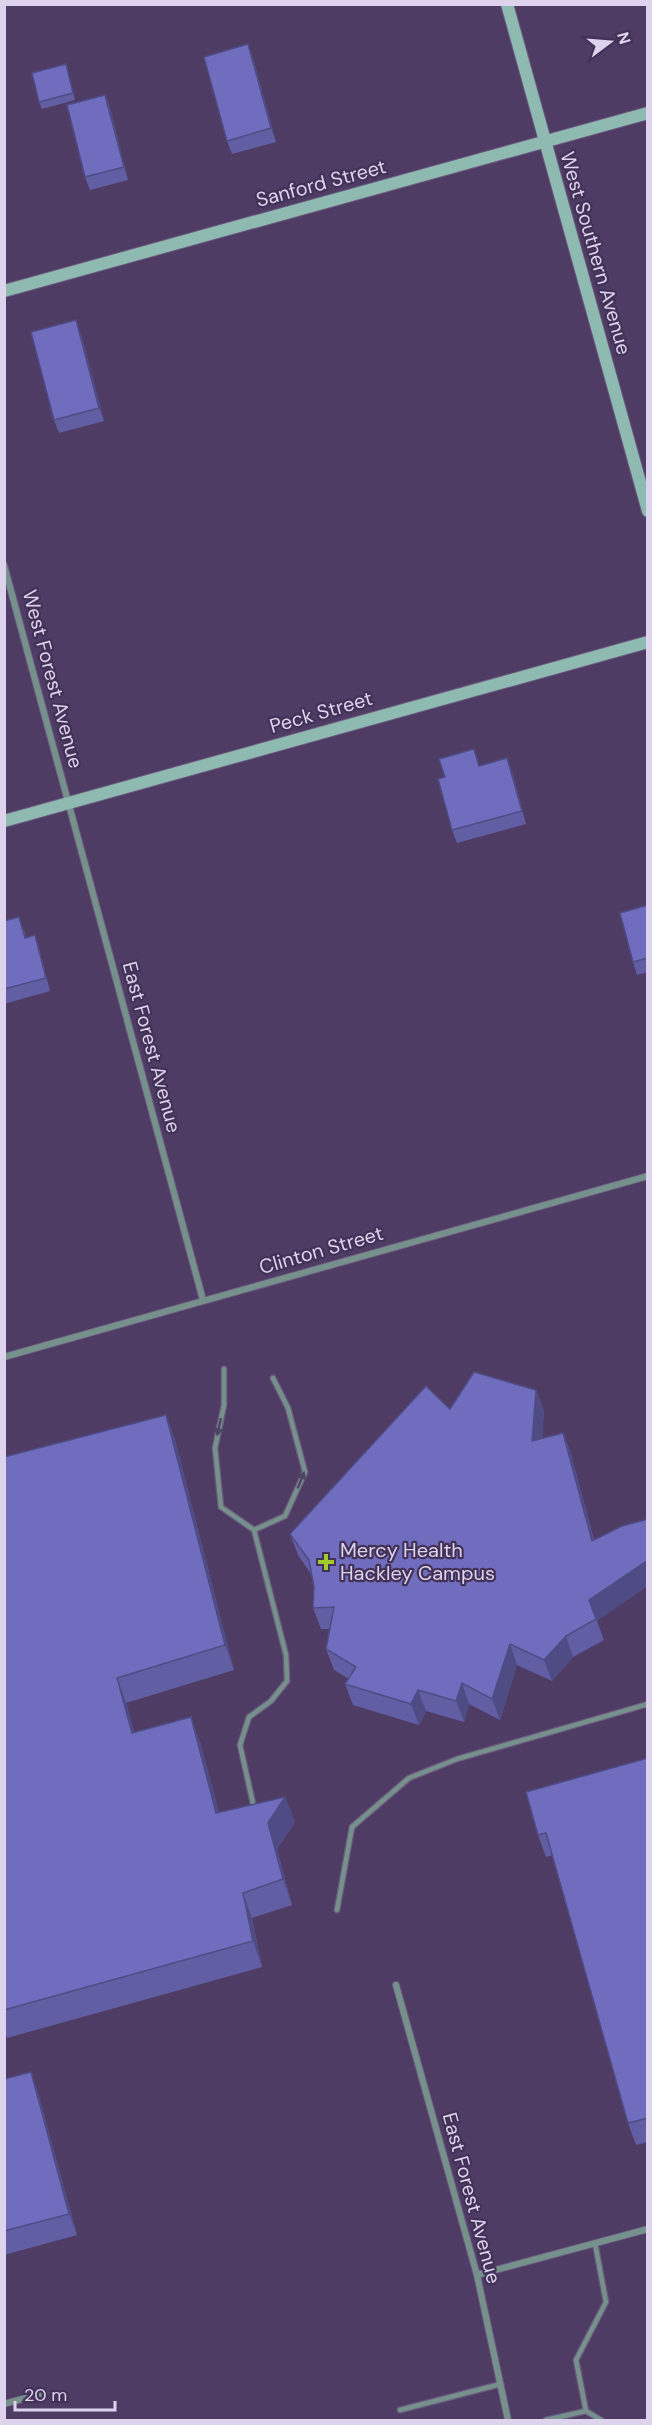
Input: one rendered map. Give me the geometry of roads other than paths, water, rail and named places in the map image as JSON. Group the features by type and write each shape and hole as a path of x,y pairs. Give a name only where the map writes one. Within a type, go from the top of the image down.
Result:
{"street":[{"name":"West Southern Avenue","path":"507,4 648,511"},
{"name":"Sanford Street","path":"4,291 648,114"},
{"name":"West Forest Avenue","path":"4,565 70,802"},
{"name":"Peck Street","path":"4,821 648,642"},
{"name":"East Forest Avenue","path":"70,802 203,1300"},
{"name":"Clinton Street","path":"4,1357 648,1176"},
{"name":"East Forest Avenue","path":"396,1985 477,2275 508,2421"},
{"path":"477,2275 648,2229"},
{"path":"4,2404 44,2393"}],"lane":[{"path":"224,1369 224,1405 215,1448 221,1507 254,1530 286,1655 287,1681 271,1701 249,1717 240,1745 254,1808"},
{"path":"254,1530 285,1516 305,1472 288,1408 273,1378"},
{"path":"337,1910 352,1827 409,1778 457,1760 648,1704"},
{"path":"586,2411 576,2360 606,2302 595,2242"},
{"path":"400,2410 501,2384"},
{"path":"546,2421 586,2411 602,2421"}],"place":[{"name":"Mercy Health Hackley Campus","path":"326,1562"}]}
